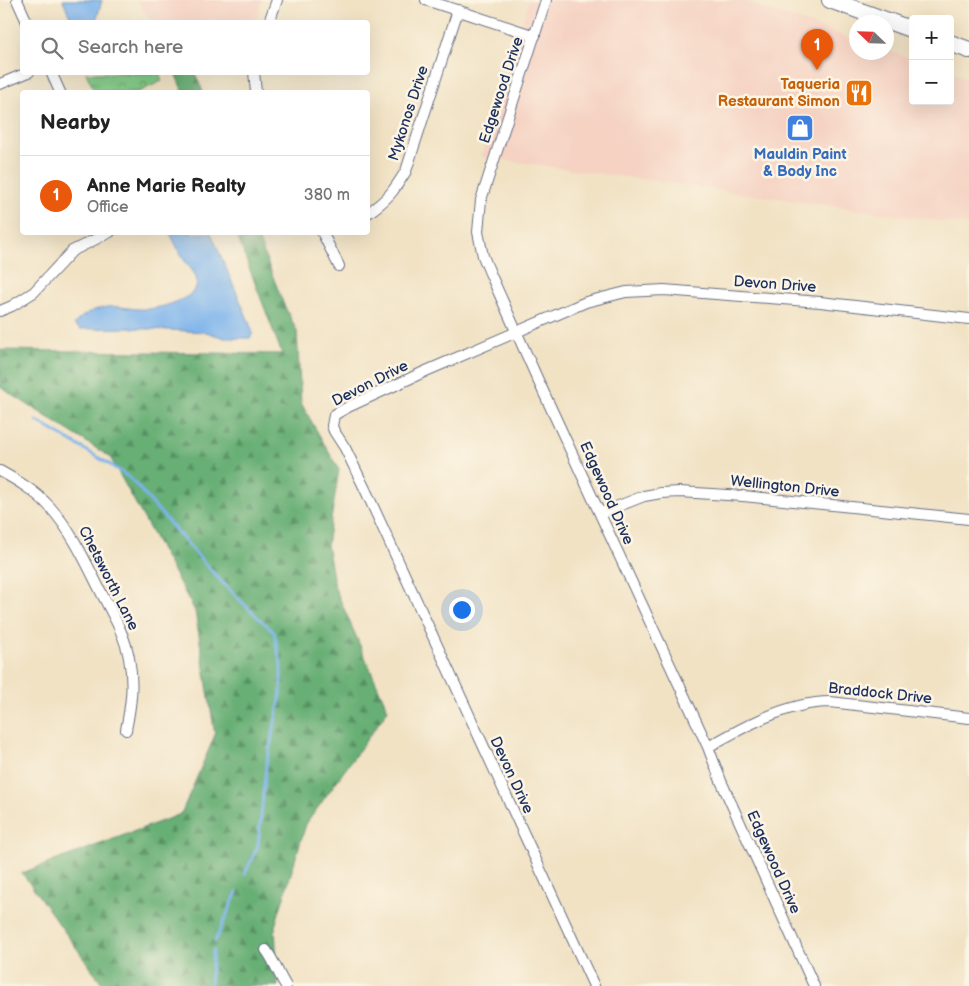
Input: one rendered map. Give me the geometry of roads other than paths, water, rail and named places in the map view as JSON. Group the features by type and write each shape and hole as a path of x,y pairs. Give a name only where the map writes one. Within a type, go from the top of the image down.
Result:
{"main road":[{"path":"830,0 909,29"},
{"path":"954,44 969,50"}],"street":[{"path":"17,0 27,20"},
{"path":"270,20 277,0"},
{"path":"426,0 534,36"},
{"name":"Edgewood Drive","path":"546,0 485,187 478,232 483,256 516,332 601,513 616,551 708,747 721,781 814,986"},
{"name":"Mykonos Drive","path":"370,212 385,201 396,188 406,171 458,10"},
{"path":"0,84 21,75"},
{"path":"52,75 59,90"},
{"path":"254,75 256,90"},
{"path":"0,311 34,292 72,252 104,235"},
{"path":"324,235 339,266"},
{"name":"Devon Drive","path":"594,986 365,489 332,426 334,415 348,407 586,302 626,292 646,290 820,302 969,319"},
{"name":"Chetsworth Lane","path":"0,471 34,492 59,518 77,547 120,630 128,653 132,678 132,695 126,730"},
{"name":"Wellington Drive","path":"601,513 644,496 680,492 742,496 969,519"},
{"name":"Braddock Drive","path":"708,747 779,712 801,705 816,703 830,702 861,705 969,718"},
{"path":"266,950 286,986"}],"water":[{"path":"63,0 102,0 95,20 71,20"},
{"path":"171,235 212,235 253,333 250,338 225,338 206,332 130,328 80,329 74,324 81,317 97,309 116,307 151,309 176,302 191,294 195,289 197,279 182,257"}],"waterway":[{"path":"37,421 130,478 216,576 274,632 281,666 281,694 266,766 258,845 245,874"},
{"path":"215,941 237,892"},
{"path":"210,986 213,950"}],"place":[{"name":"Anne Marie Realty","path":"817,70"},
{"name":"Taqueria Restaurant Simon","path":"859,93"},
{"name":"Mauldin Paint & Body Inc","path":"800,128"}]}
